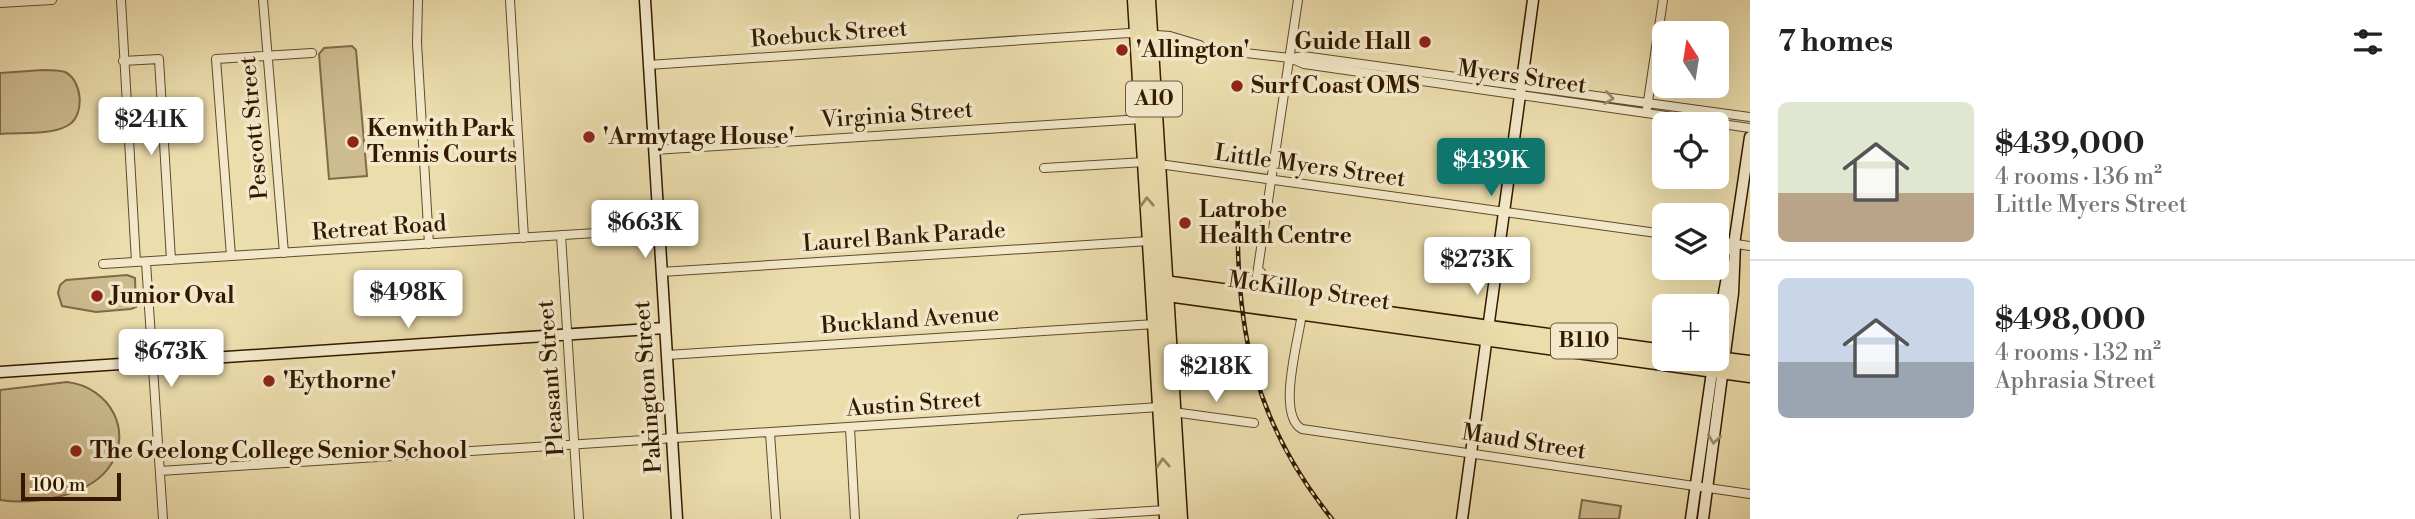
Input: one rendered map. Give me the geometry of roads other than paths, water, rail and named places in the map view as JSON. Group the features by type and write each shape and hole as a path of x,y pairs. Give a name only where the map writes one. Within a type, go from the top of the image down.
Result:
{"highway":[{"name":"A10","path":"1135,0 1146,37 1166,410 1166,515"},
{"name":"A10","path":"1148,0 1142,119 1152,163 1149,241 1159,288 1155,324 1180,519"},
{"name":"McKillop Street","path":"1159,288 1270,297 1488,333 1652,355"},
{"name":"McKillop Street","path":"1159,288 1302,313 1652,351"},
{"path":"1254,295 1261,302 1297,307 1302,313"},
{"name":"McKillop Street","path":"1729,364 1750,363"},
{"name":"McKillop Street","path":"1729,368 1750,375"}],"street":[{"path":"0,3 52,0"},
{"path":"121,0 123,61 153,362 163,519"},
{"name":"Pescott Street","path":"263,0 284,253"},
{"path":"418,0 417,43 429,244"},
{"path":"510,0 524,238"},
{"name":"Pakington Street","path":"645,0 677,519"},
{"path":"1254,295 1298,0"},
{"path":"1462,519 1533,0"},
{"path":"1647,113 1663,0"},
{"name":"Roebuck Street","path":"648,65 1120,34 1146,37"},
{"name":"Myers Street","path":"1146,37 1182,38 1206,47 1290,58 1304,64 1750,117"},
{"path":"231,256 215,64 220,57 312,53"},
{"path":"123,61 159,59 171,260"},
{"name":"Myers Street","path":"1521,91 1750,128"},
{"name":"Virginia Street","path":"654,150 1142,119"},
{"path":"1728,294 1750,137"},
{"name":"Little Myers Street","path":"1044,168 1152,163 1652,232"},
{"name":"Retreat Road","path":"103,264 659,229"},
{"name":"Pleasant Street","path":"561,236 579,519"},
{"name":"Laurel Bank Parade","path":"662,272 1149,241"},
{"path":"1729,243 1750,246"},
{"path":"1725,294 1735,244"},
{"path":"1260,269 1270,297"},
{"name":"Maud Street","path":"1302,313 1288,403 1294,424 1305,430 1750,494"},
{"name":"Buckland Avenue","path":"667,355 1155,324"},
{"path":"0,372 665,328"},
{"path":"1691,519 1717,371"},
{"path":"1703,519 1717,371"},
{"path":"1166,410 1254,424"},
{"name":"Austin Street","path":"160,471 1166,410"},
{"path":"850,428 855,519"},
{"path":"770,433 776,519"},
{"path":"1024,519 1166,515"}],"railway":[{"path":"1238,206 1240,293 1254,372 1284,446 1305,482 1332,519"}],"place":[{"name":"Guide Hall","path":"1425,42"},
{"name":"'Allington'","path":"1122,50"},
{"name":"Surf Coast OMS","path":"1237,86"},
{"name":"'Armytage House'","path":"589,137"},
{"name":"Kenwith Park Tennis Courts","path":"353,142"},
{"name":"Latrobe Health Centre","path":"1185,223"},
{"name":"Junior Oval","path":"97,296"},
{"name":"'Eythorne'","path":"269,381"},
{"name":"The Geelong College Senior School","path":"76,451"}]}
